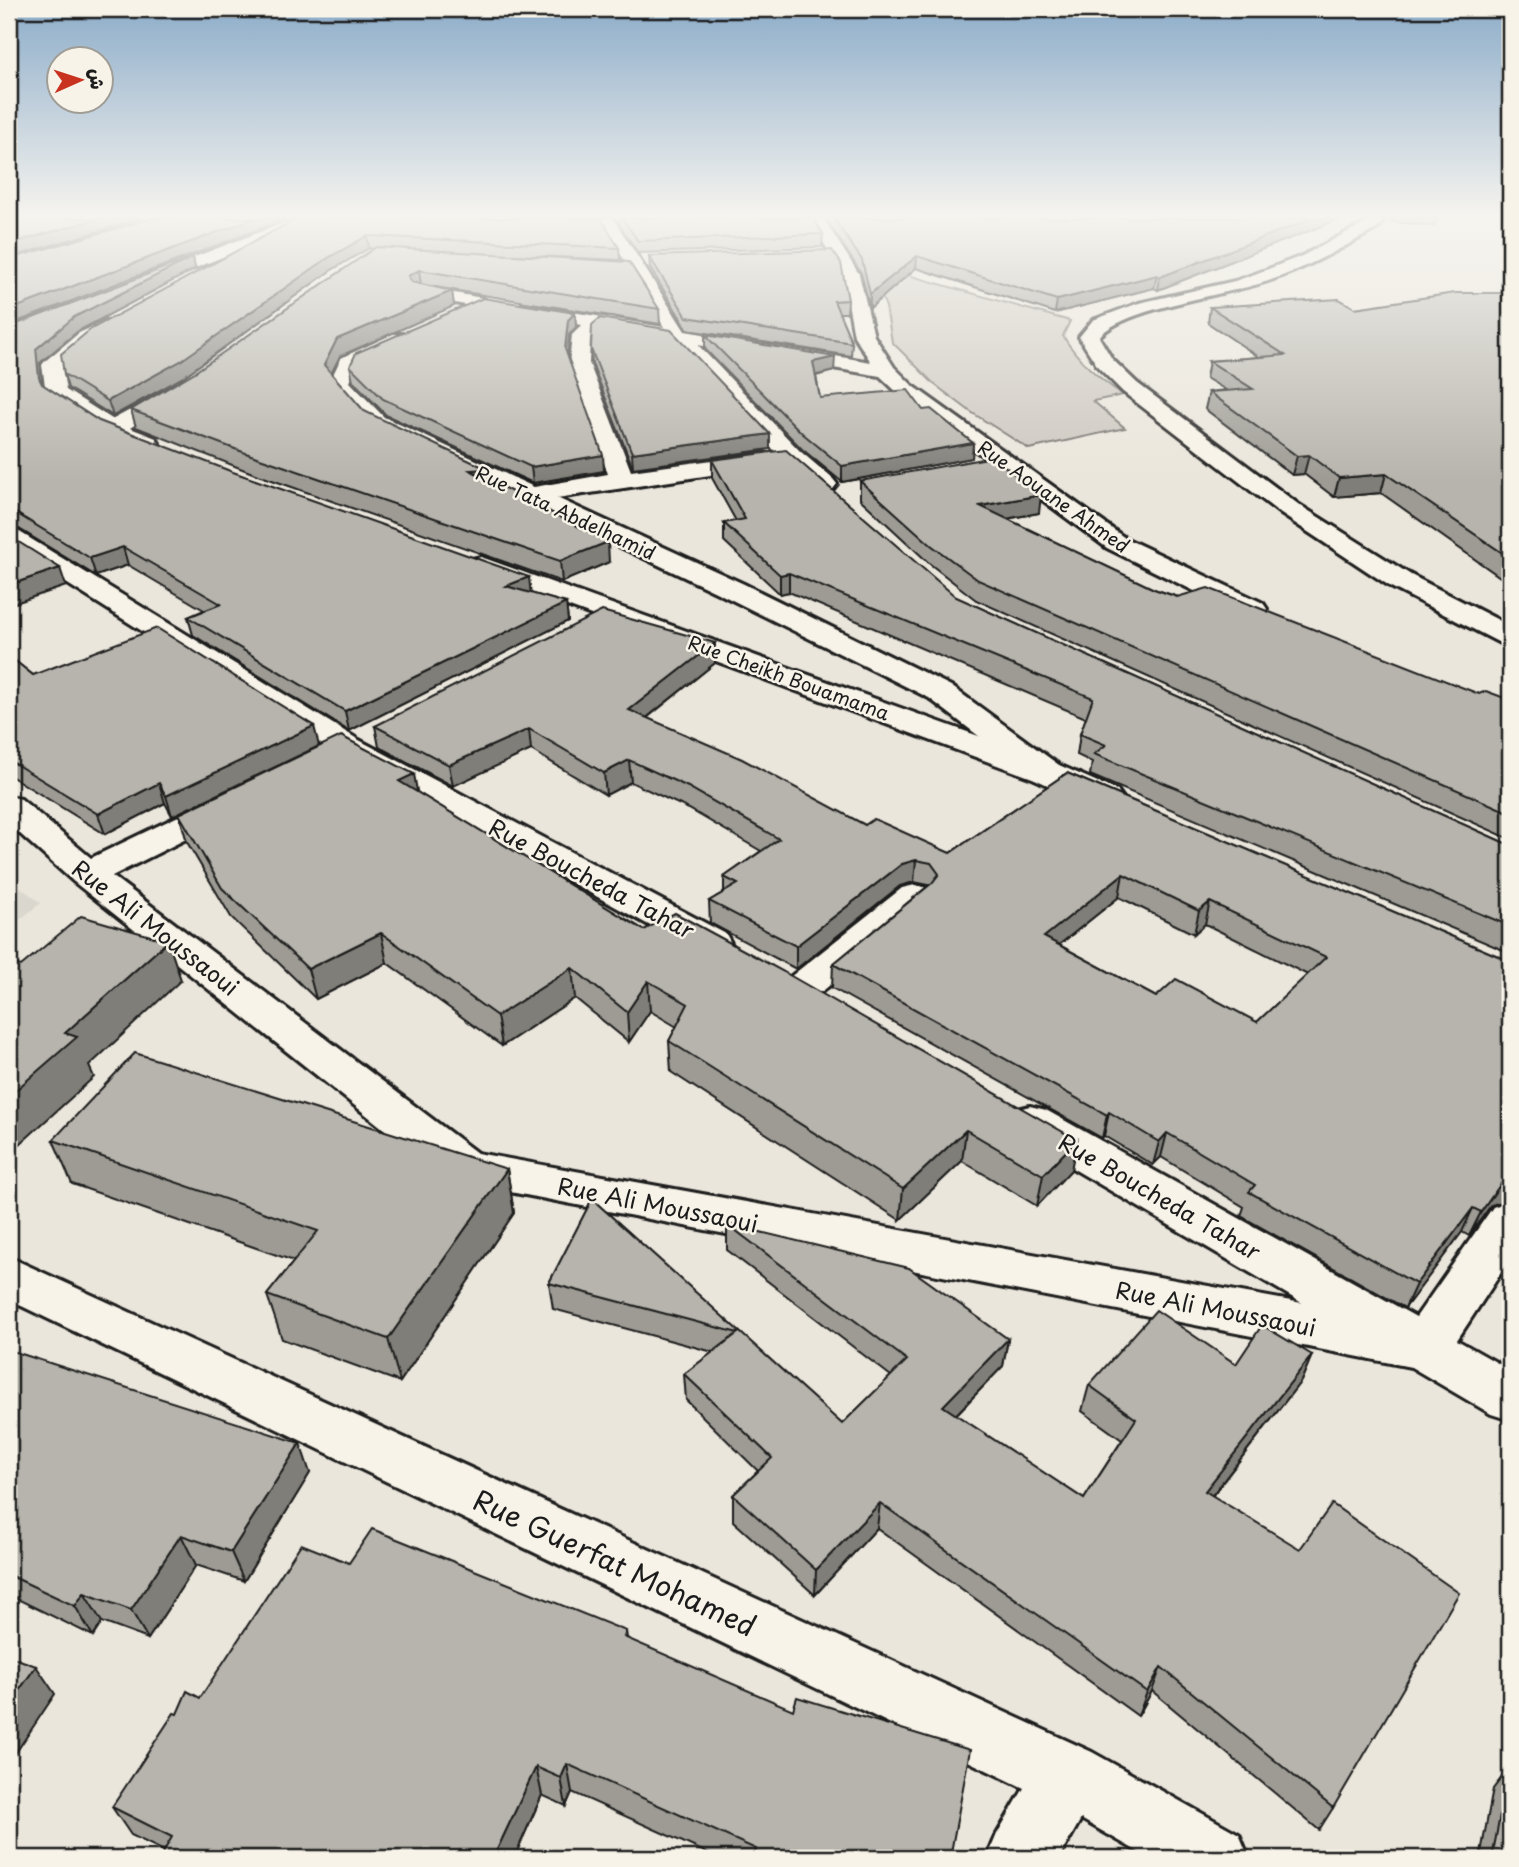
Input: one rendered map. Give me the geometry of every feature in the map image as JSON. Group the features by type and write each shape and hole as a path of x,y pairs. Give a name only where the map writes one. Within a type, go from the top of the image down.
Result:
{"street":[{"path":"132,305 52,365 56,393 113,429 173,453"},
{"path":"446,319 477,305"},
{"path":"496,305 886,371"},
{"path":"659,305 679,336 792,456 843,495"},
{"name":"Rue Aouane Ahmed","path":"857,305 864,335 886,371 905,389 1002,463 1116,543 1234,601 1271,616"},
{"path":"1153,305 1100,324 1089,337 1095,353 1111,369 1166,417 1260,489 1400,580 1510,637"},
{"path":"597,321 581,335 579,363 622,479"},
{"name":"Rue Tata Abdelhamid","path":"422,329 348,362 339,383 376,422 734,590 940,692 1047,772"},
{"path":"113,429 191,383"},
{"path":"531,495 622,479 792,456"},
{"path":"977,467 1002,463"},
{"name":"Rue Boucheda Tahar","path":"9,536 348,747 835,1011"},
{"name":"Rue Cheikh Bouamama","path":"456,556 1047,772 1124,806"},
{"path":"577,630 613,612"},
{"path":"311,765 384,728"},
{"path":"86,874 261,789"},
{"name":"Rue Ali Moussaoui","path":"9,806 86,874 464,1168 1424,1347"},
{"path":"799,990 915,896"},
{"name":"Rue Boucheda Tahar","path":"1004,1107 1510,1396"},
{"path":"1424,1347 1510,1220"},
{"name":"Rue Guerfat Mohamed","path":"9,1277 1069,1775 1215,1858"},
{"path":"1021,1858 1069,1775"}],"shaded area":[{"path":"1014,305 1070,321 1063,336 1069,345 1090,369 1123,395 1093,401 1125,428 1029,449 971,412 934,384 892,342 886,307"},
{"path":"9,879 41,903 9,928"}],"building":[{"path":"9,305 22,305 9,310"},
{"path":"66,305 98,305 74,317 36,349 42,384 99,421 233,472 529,577 506,586 566,603 345,711 188,617 221,604 123,547 90,558 9,511 9,327"},
{"path":"136,305 260,305 179,362 108,401 64,374 61,354 91,329"},
{"path":"292,305 418,305 337,339 324,365 364,411 487,469 470,470 608,542 560,561 251,455 131,410 195,372"},
{"path":"467,305 527,305 575,313 568,320 565,349 603,455 531,467 383,399 350,366 356,353"},
{"path":"635,305 657,305 659,309"},
{"path":"680,305 836,305 852,343 687,317"},
{"path":"1350,305 1355,308 1374,305 1510,305 1510,558 1386,474 1339,478 1309,455 1297,456 1209,392 1253,389 1209,361 1285,355 1210,307"},
{"path":"600,318 671,330 770,434 632,453 591,349 592,325"},
{"path":"705,335 835,357 813,362 820,398 908,390 923,410 931,409 973,443 842,466 802,433"},
{"path":"786,450 956,597 1510,844 1510,926 1094,754 1106,745 1080,734 1093,698 789,573 780,575 724,523 745,519 712,460"},
{"path":"993,457 1041,495 980,506 1154,589 1177,597 1208,588 1479,694 1486,691 1510,700 1510,813 978,580 931,545 860,481"},
{"path":"9,536 60,568 9,585"},
{"path":"602,611 715,643 629,710 742,759 865,825 874,819 950,853 1067,773 1510,961 1510,1179 1502,1182 1481,1212 1473,1208 1416,1284 1249,1192 1255,1185 1167,1133 1159,1142 1109,1112 1107,1115 833,964 932,883 939,874 931,863 916,860 902,864 796,946 709,901 738,884 724,877 779,839 688,787 629,760 604,773 529,729 449,765 375,726","holes":["1123,874 1199,911 1210,902 1326,957 1257,1022 1176,979 1156,997 1044,937"]},
{"path":"157,628 314,726 166,796 159,783 98,814 9,760 9,656 33,675"},
{"path":"341,736 414,774 399,781 644,930 675,913 784,972 1077,1140 1043,1175 966,1130 903,1189 669,1041 688,1004 648,981 627,1012 572,968 497,1016 381,933 308,969 222,888 179,814"},
{"path":"81,916 168,941 65,1033 77,1037 9,1096 9,965 12,963 21,966"},
{"path":"135,1053 507,1169 388,1339 267,1295 318,1231 53,1140"},
{"path":"592,1199 842,1424 907,1360 727,1224 909,1268 1008,1339 943,1406 1084,1499 1136,1419 1089,1385 1156,1310 1236,1364 1262,1325 1312,1355 1205,1491 1300,1549 1332,1504 1459,1593 1333,1808 1161,1667 1147,1692 880,1503 816,1570 733,1495 772,1458 684,1374 738,1333 549,1283"},
{"path":"9,1350 300,1443 231,1552 181,1535 131,1610 84,1593 75,1606 9,1575"},
{"path":"372,1529 626,1631 624,1637 793,1710 797,1697 970,1750 950,1858 754,1858 756,1849 567,1764 561,1778 536,1767 493,1858 160,1858 172,1837 112,1807 174,1713 177,1714 187,1691 200,1698 301,1544 349,1563"},
{"path":"9,1656 36,1666 9,1705"},
{"path":"1509,1768 1510,1858 1492,1858"}]}
